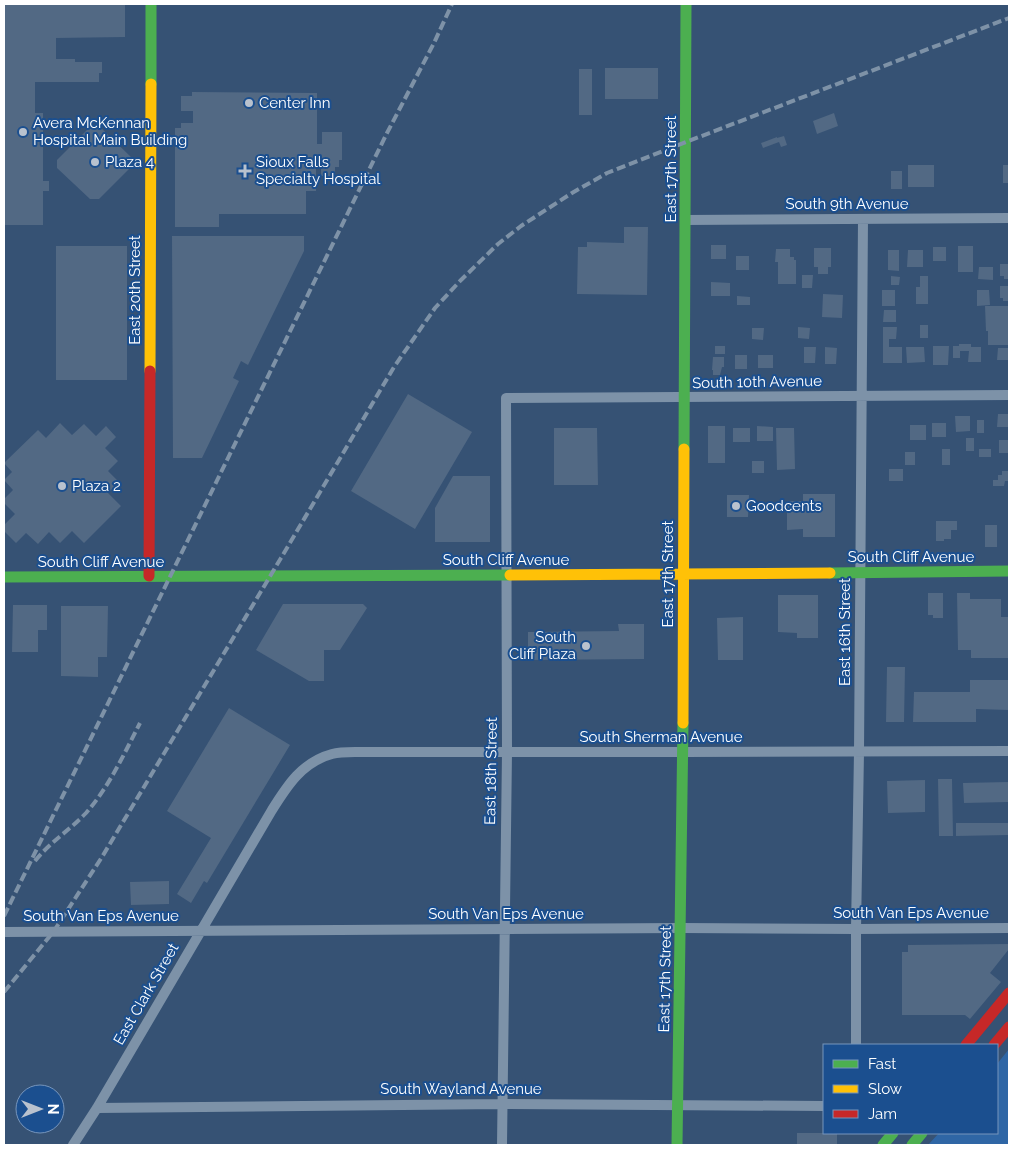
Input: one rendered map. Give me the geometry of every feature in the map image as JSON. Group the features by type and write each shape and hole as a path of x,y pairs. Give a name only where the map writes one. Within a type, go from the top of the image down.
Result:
{"street":[{"name":"East 20th Street","path":"149,576 151,4"},
{"name":"East 17th Street","path":"677,1145 683,752 686,4"},
{"name":"South 9th Avenue","path":"685,220 1009,218"},
{"name":"East 16th Street","path":"856,1044 863,219"},
{"name":"South 10th Avenue","path":"506,398 1009,395"},
{"name":"East 18th Street","path":"502,1145 507,752 506,398"},
{"name":"South Cliff Avenue","path":"4,577 1009,571"},
{"name":"South Sherman Avenue","path":"313,761 332,754 356,752 1009,751"},
{"name":"East Clark Street","path":"73,1145 97,1108 277,802 296,776 313,761"},
{"name":"South Van Eps Avenue","path":"4,932 1009,928"},
{"path":"967,1044 1009,993"},
{"path":"995,1044 1009,1027"},
{"name":"South Wayland Avenue","path":"97,1108 502,1104 823,1106"},
{"path":"883,1145 892,1134"},
{"path":"912,1145 921,1134"}],"shaded area":[{"path":"1009,1049 1009,1145 928,1145 938,1134 998,1134 998,1063"}],"building":[{"name":"Avera McKennan Hospital Main Building","path":"4,4 125,4 125,37 56,38 56,59 75,59 75,62 102,62 102,73 99,73 99,82 35,82 35,113 43,113 43,181 49,181 49,191 43,191 43,225 4,225"},
{"path":"605,68 658,68 658,99 605,99"},
{"path":"579,69 592,69 592,115 579,115"},
{"name":"Sioux Falls Specialty Hospital","path":"192,92 317,93 317,144 322,144 322,132 342,132 342,160 339,160 339,167 335,167 335,176 321,176 321,158 316,158 316,191 306,191 306,214 219,214 219,227 175,227 175,128 181,128 181,123 193,123 193,111 181,111 181,96 192,96"},
{"path":"834,113 838,126 817,134 813,121"},
{"name":"Plaza 4","path":"91,126 99,126 132,158 132,166 99,199 90,199 57,168 57,160"},
{"path":"784,136 787,145 781,147 779,142 763,148 761,143"},
{"path":"908,165 934,165 934,187 908,187"},
{"path":"1003,165 1009,165 1009,183 1003,183"},
{"path":"891,171 902,171 902,189 891,189"},
{"path":"624,227 648,227 647,295 577,294 578,247 587,247 587,242 624,243"},
{"path":"172,236 304,236 304,251 248,365 241,361 233,378 239,381 202,458 173,458"},
{"path":"711,245 726,245 726,259 711,259"},
{"path":"56,246 127,246 127,380 56,380"},
{"path":"958,246 973,246 973,272 958,272"},
{"path":"933,247 946,247 946,261 933,261"},
{"path":"814,248 831,248 831,267 828,267 828,274 818,274 818,267 814,267"},
{"path":"776,249 790,249 790,257 794,257 794,260 796,260 796,284 778,284 778,262 775,262"},
{"path":"888,250 899,250 899,271 888,270"},
{"path":"908,250 923,250 923,267 907,267"},
{"path":"736,256 749,256 749,270 736,270"},
{"path":"1000,264 1009,264 1009,279 1004,279 1004,276 1000,276"},
{"path":"979,267 993,267 993,280 978,279"},
{"path":"802,275 813,275 812,288 802,288"},
{"path":"891,276 900,277 899,285 891,285"},
{"path":"920,276 928,276 928,304 916,304 916,287 920,287"},
{"path":"711,282 730,283 730,296 711,296"},
{"path":"1000,286 1009,286 1009,301 1003,301 1003,298 1000,298"},
{"path":"882,290 895,290 895,306 882,306"},
{"path":"977,290 989,290 990,305 977,306"},
{"path":"823,294 843,295 842,318 822,317"},
{"path":"737,296 750,297 750,305 737,305"},
{"path":"985,306 1009,306 1009,345 988,345"},
{"path":"884,310 896,310 896,322 883,322"},
{"path":"920,325 928,325 928,338 920,338"},
{"path":"798,327 810,328 809,339 798,338"},
{"path":"883,327 897,327 896,339 889,339 889,347 902,347 902,363 883,363"},
{"path":"752,328 764,328 763,340 752,339"},
{"path":"959,344 971,344 971,347 981,347 981,362 968,362 969,351 960,351 960,358 953,358 953,346 959,346"},
{"path":"715,346 725,346 725,354 715,354"},
{"path":"933,346 949,346 948,365 933,365"},
{"path":"804,347 816,347 815,363 804,363"},
{"path":"825,347 837,348 836,364 825,364"},
{"path":"906,347 924,347 925,362 907,363"},
{"path":"998,348 1009,348 1009,360 997,360"},
{"path":"735,355 747,355 747,369 735,369"},
{"path":"758,355 773,355 773,368 758,368"},
{"path":"713,357 724,357 724,367 722,367 720,375 713,375"},
{"path":"408,394 472,432 415,529 351,491"},
{"path":"998,414 1009,414 1009,427 997,427"},
{"path":"955,416 970,416 970,431 956,432"},
{"path":"977,420 984,420 984,433 977,433"},
{"name":"Plaza 2","path":"60,423 72,435 84,424 96,436 106,426 116,437 105,448 118,461 108,471 119,482 108,493 121,506 84,543 72,531 60,543 49,532 38,544 26,533 16,543 4,531 4,525 15,514 4,503 4,499 13,490 4,480 12,472 4,463 38,430 46,438"},
{"path":"932,423 946,423 946,437 932,437"},
{"path":"910,425 926,425 926,440 910,440"},
{"path":"708,426 725,426 725,463 708,463"},
{"path":"757,426 773,427 773,441 757,441"},
{"path":"554,428 597,428 598,485 554,485"},
{"path":"733,428 750,428 750,442 733,442"},
{"path":"776,428 794,428 795,469 777,470"},
{"path":"966,438 974,438 974,451 966,451"},
{"path":"999,440 1009,440 1009,453 999,453"},
{"path":"942,449 950,449 950,465 942,465"},
{"path":"979,449 991,449 991,457 979,457"},
{"path":"905,452 915,452 915,465 905,465"},
{"path":"752,461 764,461 764,473 752,473"},
{"path":"889,469 903,469 903,481 889,481"},
{"path":"1002,471 1009,471 1009,481 1005,481 1004,486 993,486 993,480 998,480 998,475 1002,475"},
{"path":"453,476 490,476 490,542 435,542 435,508"},
{"path":"803,494 835,494 835,537 803,537 803,529 787,530 787,501 803,501"},
{"path":"727,495 749,495 748,517 727,517"},
{"path":"936,521 957,521 957,530 951,530 951,539 936,541"},
{"path":"985,525 997,525 997,547 985,547"},
{"path":"928,593 943,593 943,618 933,618 933,615 928,615"},
{"path":"957,593 970,593 970,599 1001,599 1001,617 1009,617 1009,658 971,658 971,650 958,650"},
{"path":"778,595 818,595 818,638 797,638 797,633 778,632"},
{"path":"283,604 363,604 367,608 340,650 324,650 324,681 309,681 256,650"},
{"path":"13,605 47,605 47,630 38,630 38,652 12,652"},
{"path":"61,606 108,606 107,657 98,657 98,677 61,676"},
{"path":"743,617 743,660 718,660 717,618"},
{"name":"South Cliff Plaza","path":"618,624 644,624 644,659 528,660 528,632 619,631"},
{"path":"887,667 905,667 904,722 886,722"},
{"path":"970,680 1009,680 1009,710 976,709 976,722 913,722 914,692 970,692"},
{"path":"229,708 290,745 207,883 204,881 191,903 177,894 211,838 167,811"},
{"path":"938,779 952,779 953,836 939,836"},
{"path":"925,780 925,812 888,813 887,781"},
{"path":"1008,782 1008,802 964,803 963,783"},
{"path":"956,823 1008,823 1008,835 956,836"},
{"path":"169,881 169,904 131,905 130,882"},
{"path":"1009,944 1009,949 990,973 1001,982 970,1019 965,1015 902,1015 902,952 908,952 908,945"},
{"path":"797,1133 837,1134 837,1145 797,1145"}],"railway":[{"path":"4,916 452,4"},
{"path":"4,992 54,931 102,857 394,367 435,308 498,244 521,226 607,173 1009,18"},
{"path":"35,861 80,819 94,803 116,770 140,723"}],"traffic: fast":[{"path":"151,4 151,84"},
{"path":"684,449 686,4"},
{"path":"830,573 1009,571"},
{"path":"4,577 510,575"},
{"path":"677,1145 683,723"},
{"path":"883,1145 892,1134"},
{"path":"912,1145 921,1134"}],"traffic: slow":[{"path":"150,371 151,84"},
{"path":"683,723 684,449"},
{"path":"510,575 830,573"}],"traffic: jam":[{"path":"149,576 150,371"},
{"path":"967,1044 1009,993"},
{"path":"995,1044 1009,1027"}],"place":[{"name":"Center Inn","path":"249,103"},
{"name":"Avera McKennan Hospital Main Building","path":"23,132"},
{"name":"Plaza 4","path":"95,162"},
{"name":"Sioux Falls Specialty Hospital","path":"245,171"},
{"name":"Plaza 2","path":"62,486"},
{"name":"Goodcents","path":"736,506"},
{"name":"South Cliff Plaza","path":"586,646"}]}
